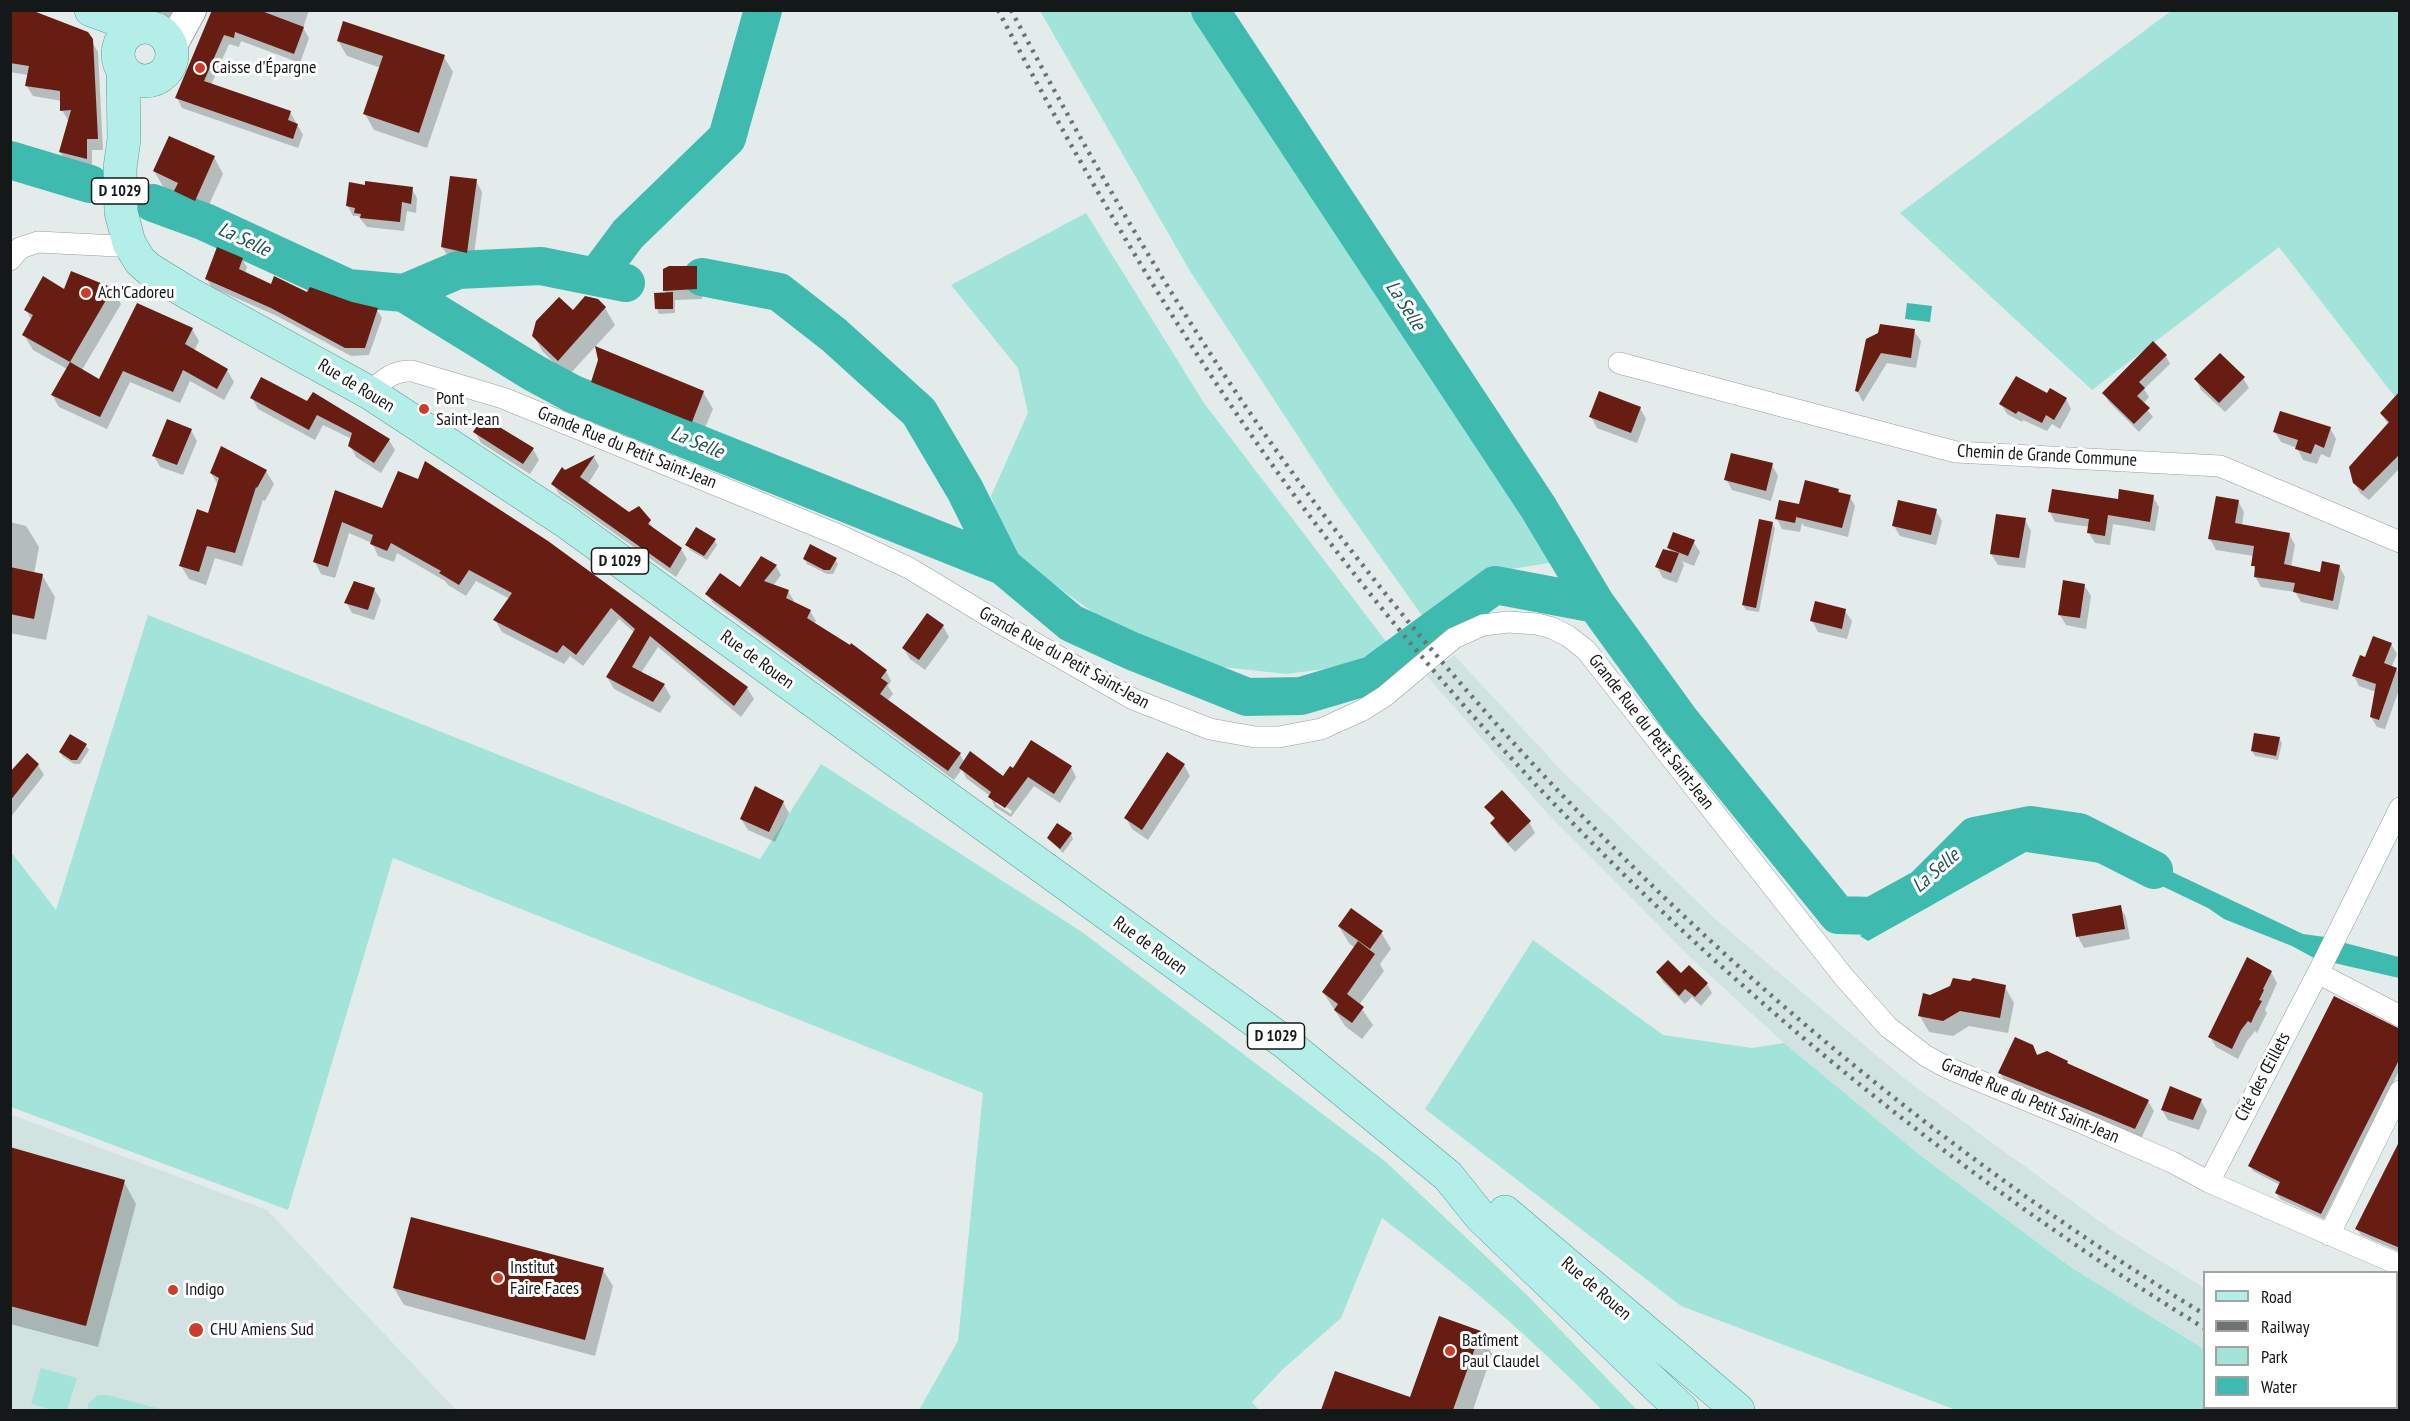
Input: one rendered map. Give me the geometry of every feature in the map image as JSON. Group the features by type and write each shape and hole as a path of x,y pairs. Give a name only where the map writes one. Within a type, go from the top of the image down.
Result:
{"main road":[{"name":"D 1029","path":"98,14 170,64 159,78 124,139"},
{"name":"D 1029","path":"124,139 141,44"},
{"name":"Rue de Rouen","path":"124,139 120,189 124,228 129,243 140,261 167,281 370,393 565,521 1287,1044 1448,1176 1480,1216 1682,1410"},
{"name":"Rue de Rouen","path":"1448,1176 1474,1187 1738,1410"}],"street":[{"path":"141,44 189,14"},
{"path":"10,260 20,248 38,242 117,246 129,243"},
{"name":"Chemin de Grande Commune","path":"1618,363 1956,452 2220,466 2400,542"},
{"name":"Grande Rue du Petit Saint-Jean","path":"370,393 386,377 403,370 412,370 503,398 841,536 909,568 1133,699 1190,722 1231,734 1279,737 1303,734 1340,722 1385,696 1455,638 1483,625 1524,622 1552,628 1586,650 1594,659 1842,976 1888,1027 1926,1056 1948,1068 2172,1162 2209,1182 2400,1265"},
{"name":"Cité des Œillets","path":"2209,1182 2321,968 2400,808"},
{"path":"2321,968 2377,1006 2400,1016"},
{"path":"2329,1235 2400,1091"},
{"path":"1641,1373 1670,1410"}],"shaded area":[{"path":"1454,655 1561,770 1713,917 1901,1076 2113,1231 2203,1287 2203,1348 2072,1268 1921,1156 1784,1043 1693,960 1545,811 1427,676"},
{"name":"CHU Amiens Sud","path":"10,1114 267,1210 456,1410 11,1410"}],"green space":[{"path":"1040,11 1194,11 1555,562 1486,573 1423,617 1335,493 1190,271"},
{"path":"2171,11 2399,11 2399,402 2279,247 2092,390 1900,213"},
{"path":"1086,213 1204,403 1388,644 1347,666 1286,674 1214,666 1097,615 1010,553 991,496 1028,413 1018,368 951,285"},
{"path":"148,615 760,859 821,764 1082,932 1386,1162 1528,1296 1637,1410 1602,1410 1496,1310 1382,1218 1341,1318 1282,1370 1252,1402 1259,1410 919,1410 958,1341 983,1093 393,858 288,1210 11,1107 11,852 56,910"},
{"path":"1533,940 1663,1035 1752,1048 1784,1043 1921,1156 2072,1268 2203,1348 2203,1409 2305,1410 1956,1410 1681,1306 1425,1109"},
{"path":"41,1368 77,1378 67,1410 52,1410 31,1404"},
{"path":"98,1395 107,1395 164,1410 88,1410 88,1404"}],"water":[{"path":"1907,303 1932,306 1930,322 1905,319"},
{"path":"2033,835 2130,852 2303,934 2325,937 2314,958 2292,946 2224,919 2208,908 2120,866 2026,852 1868,941 1860,936 1970,860 2007,841"},
{"path":"2341,942 2399,957 2399,978 2330,962"}],"building":[{"path":"10,10 31,10 88,32 93,39 98,139 87,139 87,159 59,152 71,110 60,111 60,91 25,86 29,66 10,63"},
{"path":"212,10 259,10 304,27 294,54 235,32 234,38 224,35 204,81 291,111 288,120 298,124 293,139 175,98"},
{"path":"343,21 445,55 419,133 363,114 383,56 337,41"},
{"path":"169,136 215,156 195,201 174,191 178,183 153,171"},
{"path":"450,176 477,179 467,253 441,247"},
{"path":"365,181 413,187 411,204 402,202 400,222 360,218 361,214 354,213 355,208 346,206 349,182 365,185"},
{"path":"217,247 243,258 239,269 271,284 274,276 307,292 310,287 352,302 378,308 365,348 345,348 271,308 205,279"},
{"path":"669,266 697,266 697,289 663,291 663,269"},
{"path":"71,271 113,288 70,362 22,335 33,315 24,310 43,276 64,289"},
{"path":"673,292 673,309 655,309 654,293"},
{"path":"585,296 598,299 606,307 558,361 532,336 536,321 559,297 573,310"},
{"path":"137,303 193,328 185,344 228,369 217,389 183,370 173,392 123,371 100,417 51,395 70,362 99,379"},
{"path":"1880,324 1915,329 1911,358 1881,353 1858,392 1855,391 1866,339 1878,333"},
{"path":"2153,341 2167,355 2139,382 2145,388 2137,396 2150,408 2134,424 2102,393"},
{"path":"595,346 704,391 692,422 591,382 598,360"},
{"path":"2220,353 2245,377 2219,403 2194,379"},
{"path":"2016,376 2047,393 2050,388 2067,398 2054,420 2046,415 2042,423 2018,411 2016,414 1999,404"},
{"path":"261,377 307,401 313,392 390,439 374,463 348,446 352,433 317,415 309,430 250,398"},
{"path":"1599,391 1641,407 1631,433 1589,417"},
{"path":"2400,391 2400,454 2363,491 2353,483 2349,467 2389,422 2380,413"},
{"path":"2280,411 2331,427 2324,448 2315,444 2311,454 2295,449 2298,440 2273,432"},
{"path":"483,417 534,448 523,464 473,432"},
{"path":"167,419 192,429 177,465 152,456"},
{"path":"221,446 267,470 256,487 235,553 207,546 199,572 179,566 197,509 208,513 219,478 210,473"},
{"path":"1731,453 1773,463 1766,491 1724,480"},
{"path":"595,455 580,477 629,512 639,506 651,520 648,524 682,548 670,568 551,484 562,467 565,470"},
{"path":"425,461 548,541 748,687 734,706 650,636 632,667 665,684 653,702 606,677 635,629 611,608 576,655 563,645 557,653 493,620 512,593 469,570 459,585 439,573 441,571 391,543 387,551 370,544 373,535 342,522 328,567 313,562 335,490 382,508 398,471 418,479"},
{"path":"1805,480 1839,489 1838,492 1851,495 1842,528 1796,517 1795,523 1775,519 1779,500 1799,504"},
{"path":"2052,489 2118,499 2119,489 2154,495 2150,522 2108,515 2105,536 2087,533 2089,519 2048,512"},
{"path":"2216,496 2239,500 2235,523 2290,533 2284,564 2320,572 2322,561 2340,565 2333,601 2293,592 2295,583 2254,577 2255,566 2251,566 2254,546 2208,539"},
{"path":"1898,500 1937,509 1931,535 1892,526"},
{"path":"1996,514 2026,518 2019,558 1990,554"},
{"path":"1759,519 1773,522 1756,608 1742,605"},
{"path":"696,527 716,539 704,556 685,545"},
{"path":"1673,532 1695,540 1688,556 1667,548"},
{"path":"810,544 837,558 830,570 824,570 803,559"},
{"path":"1663,549 1679,553 1671,573 1655,567"},
{"path":"761,556 777,565 764,581 789,590 786,598 811,610 807,618 850,645 851,643 887,670 881,678 888,683 880,694 961,753 948,771 705,594 720,573 740,587"},
{"path":"10,567 43,574 34,619 10,614"},
{"path":"2063,580 2085,584 2080,618 2058,615"},
{"path":"354,581 375,588 368,610 344,603"},
{"path":"1815,601 1846,609 1842,629 1810,621"},
{"path":"927,613 944,625 919,660 902,648"},
{"path":"2373,636 2392,643 2384,663 2397,668 2379,720 2370,717 2376,684 2352,676 2360,655 2365,657"},
{"path":"2254,733 2280,737 2276,756 2251,751"},
{"path":"70,734 87,744 77,760 71,760 59,752"},
{"path":"1031,740 1072,766 1054,794 1028,777 1005,808 988,797 991,792 959,768 970,751 1003,776 1010,766 1013,768"},
{"path":"1167,752 1185,764 1142,830 1124,818"},
{"path":"27,753 39,764 10,801 10,772"},
{"path":"755,786 784,801 769,832 740,819"},
{"path":"1502,790 1531,821 1508,843 1490,823 1495,818 1484,807"},
{"path":"1057,823 1072,833 1060,849 1047,838"},
{"path":"2121,905 2125,929 2076,937 2072,914"},
{"path":"1351,908 1383,931 1370,949 1338,926"},
{"path":"1358,941 1375,954 1347,994 1364,1007 1352,1023 1334,1010 1338,1004 1322,992"},
{"path":"2247,957 2272,971 2259,1000 2262,1001 2251,1023 2248,1021 2241,1030 2232,1049 2208,1037"},
{"path":"1668,960 1681,973 1689,965 1708,983 1695,997 1685,989 1679,996 1656,972"},
{"path":"1953,978 1970,981 1973,978 2006,985 2000,1018 1960,1011 1943,1021 1918,1016 1923,993 1930,995 1950,986"},
{"path":"2334,996 2400,1029 2400,1058 2321,1214 2275,1193 2280,1182 2248,1166"},
{"path":"2015,1037 2033,1045 2037,1055 2047,1051 2068,1061 2067,1063 2149,1100 2135,1129 1998,1073"},
{"path":"2170,1086 2202,1099 2193,1120 2161,1110"},
{"path":"2400,1140 2400,1248 2355,1229"},
{"path":"10,1147 125,1180 86,1326 10,1306"},
{"name":"Institut Faire Faces","path":"411,1217 604,1268 585,1340 393,1288"},
{"name":"Batîment Paul Claudel","path":"1439,1316 1481,1331 1453,1410 1321,1410 1335,1371 1410,1397"}],"waterway":[{"name":"La Selle","path":"596,277 628,234 727,138 763,10"},
{"name":"La Selle","path":"1210,10 1538,507 1596,604"},
{"name":"La Selle","path":"10,160 90,184"},
{"name":"La Selle","path":"153,203 205,222 348,288 404,293 534,373 573,394 1003,566 1071,623 1132,651 1247,697 1301,696 1372,675 1495,585 1596,604 1680,720 1838,915 1872,916 1923,888 1975,836 2031,825 2079,832 2154,870"},
{"name":"La Selle","path":"404,293 458,270 541,266 626,283"},
{"name":"La Selle","path":"702,277 779,292 834,335 919,412 965,490 1003,566"}],"railway":[{"path":"998,10 1098,192 1207,370 1286,484 1382,608 1484,728 1591,842 1704,951 1822,1054 1945,1151 2072,1243 2203,1327"},
{"path":"1011,10 1145,250 1218,366 1297,479 1392,602 1492,720 1599,833 1710,940 1826,1043 1948,1139 2074,1230 2203,1313"}],"place":[{"name":"Caisse d'Épargne","path":"200,68"},
{"name":"Ach'Cadoreu","path":"86,293"},
{"name":"Pont Saint-Jean","path":"424,409"},
{"name":"Institut Faire Faces","path":"498,1278"},
{"name":"Indigo","path":"173,1290"},
{"name":"CHU Amiens Sud","path":"196,1330"},
{"name":"Batîment Paul Claudel","path":"1450,1351"}]}
